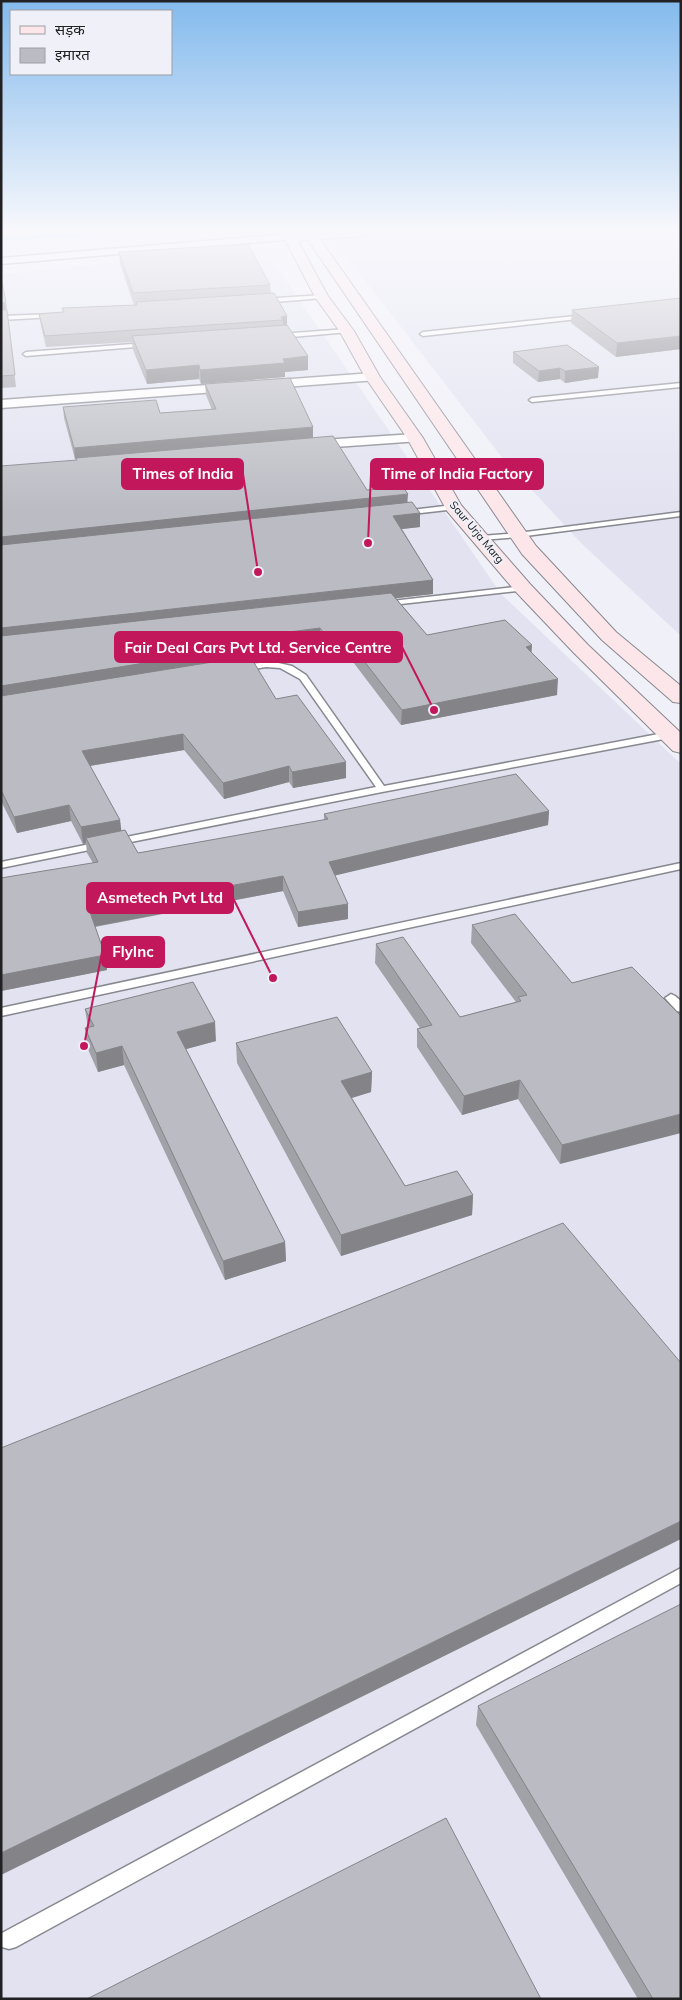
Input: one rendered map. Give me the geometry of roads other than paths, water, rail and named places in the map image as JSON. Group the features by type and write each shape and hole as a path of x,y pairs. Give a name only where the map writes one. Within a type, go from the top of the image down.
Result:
{"street":[{"name":"Saur Urja Marg","path":"343,325 373,377 415,438 453,507 523,588 675,740"},
{"path":"373,325 529,550 608,636 681,697"},
{"path":"1,404 373,377"},
{"path":"289,446 415,438"}],"lane":[{"path":"423,334 504,325"},
{"path":"272,336 347,331"},
{"path":"26,354 154,345"},
{"path":"532,400 681,385"},
{"path":"394,514 453,507"},
{"path":"481,538 681,514"},
{"path":"377,605 523,588"},
{"path":"236,669 265,664 281,665 295,670 303,677 382,789"},
{"path":"1,865 382,789 675,740"},
{"path":"1,1012 681,866"},
{"path":"670,998 681,1008"},
{"path":"9,1940 681,1575"}],"place":[{"name":"Time of India Factory","path":"368,543"},
{"name":"Times of India","path":"258,572"},
{"name":"Fair Deal Cars Pvt Ltd. Service Centre","path":"434,710"},
{"name":"Asmetech Pvt Ltd","path":"273,978"},
{"name":"FlyInc","path":"84,1046"}]}
